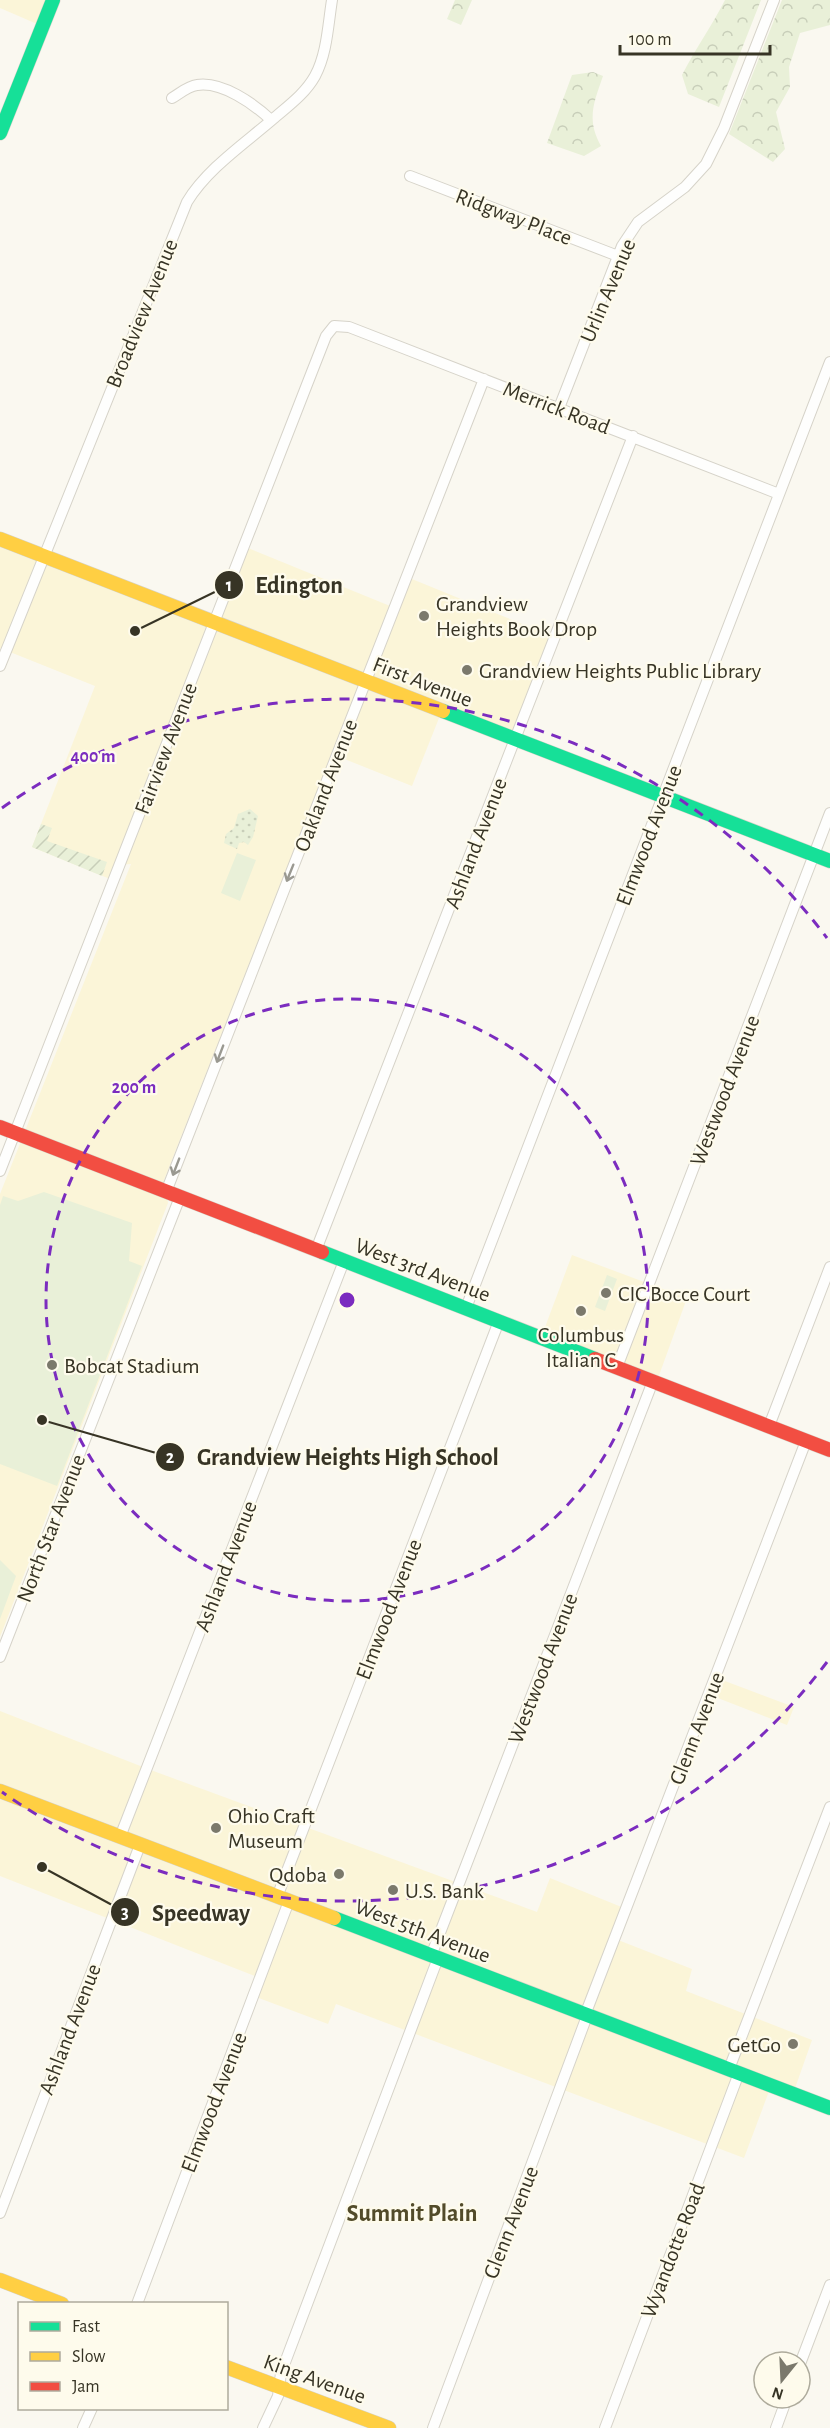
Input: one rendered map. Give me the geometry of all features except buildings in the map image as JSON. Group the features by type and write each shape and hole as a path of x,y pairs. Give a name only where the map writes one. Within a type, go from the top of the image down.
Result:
{"street":[{"path":"0,133 53,0"},
{"name":"Broadview Avenue","path":"0,666 187,202 199,184 289,107 315,76 325,48 332,0"},
{"name":"Urlin Avenue","path":"559,408 618,256 629,234 638,222 685,187 706,164 724,128 774,0"},
{"path":"172,98 195,85 206,85 247,100 272,120"},
{"name":"Ridgway Place","path":"410,176 618,256"},
{"name":"Merrick Road","path":"334,326 349,327 779,494"},
{"name":"Fairview Avenue","path":"0,1172 326,336 334,326"},
{"name":"Elmwood Avenue","path":"466,1308 830,362"},
{"name":"Oakland Avenue","path":"173,1195 366,681 484,379"},
{"name":"Ashland Avenue","path":"316,1250 633,436"},
{"name":"First Avenue","path":"0,539 830,861"},
{"name":"Westwood Avenue","path":"617,1367 830,813"},
{"name":"West 3rd Avenue","path":"0,1127 830,1450"},
{"name":"North Star Avenue","path":"0,1657 173,1195"},
{"name":"Ashland Avenue","path":"120,1837 344,1261"},
{"path":"769,1426 830,1267"},
{"name":"Elmwood Avenue","path":"138,2302 283,1899 500,1321"},
{"name":"Westwood Avenue","path":"262,2428 278,2396 281,2373 435,1957 653,1381"},
{"name":"Glenn Avenue","path":"433,2428 586,2016 806,1441"},
{"name":"West 5th Avenue","path":"0,1791 830,2108"},
{"name":"Wyandotte Road","path":"605,2428 830,1807"},
{"name":"Ashland Avenue","path":"0,2213 140,1845"},
{"path":"0,2280 57,2302"},
{"path":"805,2350 830,2285"},
{"name":"King Avenue","path":"228,2368 389,2428"},
{"path":"83,2428 92,2410"},
{"path":"776,2428 783,2410"}],"shaded area":[{"path":"0,0 54,0 44,27 0,8"},
{"path":"0,540 215,618 243,546 395,608 407,577 554,637 515,742 441,713 412,786 332,754 164,1180 168,1203 0,1637 0,1194 131,864 116,865 110,879 32,847 95,686 0,648"},
{"path":"572,1255 687,1298 657,1381 541,1338"},
{"path":"717,1678 794,1707 787,1725 710,1695"},
{"path":"0,1711 148,1769 537,1912 550,1878 624,1908 613,1938 692,1969 686,1991 812,2040 793,2094 771,2086 744,2158 336,2004 328,2024 253,1996 260,1978 0,1876"}],"green space":[{"path":"455,0 472,0 461,25 447,19"},
{"path":"725,0 761,0 719,107 688,94 682,75"},
{"path":"782,0 830,0 830,25 800,33 789,67 790,87 776,112 785,149 773,162 729,134"},
{"path":"593,72 603,76 593,111 596,137 601,146 584,156 547,143 572,75"},
{"path":"250,809 258,816 253,837 248,845 244,842 239,843 237,849 224,843 226,834 234,828 238,814"},
{"path":"41,824 52,828 47,841 107,862 102,876 32,847"},
{"path":"237,853 256,860 240,901 221,893"},
{"name":"Bobcat Stadium","path":"44,1192 132,1223 129,1261 142,1266 57,1486 0,1464 0,1205 3,1196 18,1201"},
{"name":"CIC Bocce Court","path":"607,1275 617,1279 605,1311 595,1307"},
{"path":"0,1560 16,1576 0,1619"}],"traffic: fast":[{"path":"0,133 53,0"},
{"path":"443,711 830,861"},
{"path":"322,1252 595,1359"},
{"path":"334,1918 830,2108"}],"traffic: slow":[{"path":"0,539 443,711"},
{"path":"0,1791 334,1918"},
{"path":"0,2280 57,2302"},
{"path":"228,2368 389,2428"}],"traffic: jam":[{"path":"0,1127 322,1252"},
{"path":"595,1359 830,1450"}],"place":[{"name":"Grandview Heights Book Drop","path":"424,616"},
{"name":"Edington","path":"135,631"},
{"name":"Grandview Heights Public Library","path":"467,670"},
{"name":"CIC Bocce Court","path":"606,1293"},
{"name":"Columbus Italian C","path":"581,1311"},
{"name":"Bobcat Stadium","path":"52,1365"},
{"name":"Grandview Heights High School","path":"42,1420"},
{"name":"Ohio Craft Museum","path":"216,1828"},
{"name":"Speedway","path":"42,1867"},
{"name":"Qdoba","path":"339,1874"},
{"name":"U.S. Bank","path":"393,1890"},
{"name":"GetGo","path":"793,2044"}],"district":[{"name":"Summit Plain","path":"412,2213"}]}
